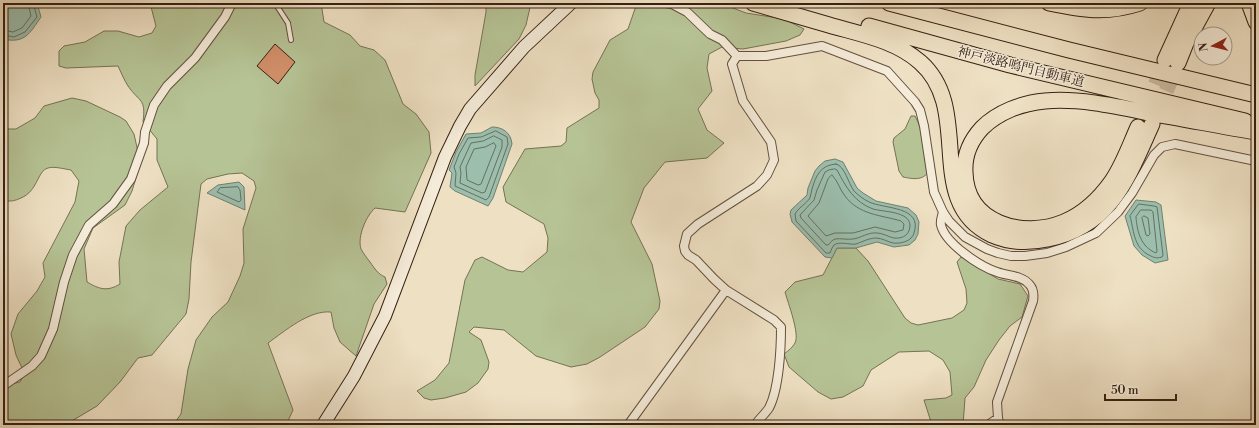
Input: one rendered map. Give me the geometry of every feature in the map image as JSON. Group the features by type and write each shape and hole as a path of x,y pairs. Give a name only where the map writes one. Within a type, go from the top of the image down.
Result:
{"highway":[{"path":"753,3 884,41 920,62 930,73 942,92 947,112 953,180 959,202 968,216 978,226 990,234 1003,239 1018,242 1039,241 1061,237 1081,228 1098,216 1124,185 1145,126 1113,180 1102,194 1079,214 1056,225 1025,229 996,222 988,217 979,209 970,196 965,177 965,160 970,145 977,134 990,120 1006,111 1044,101 1085,102 1256,132"},
{"name":"神戸淡路鳴門自動車道","path":"788,3 1010,65 1256,123"},
{"path":"889,3 1256,95"},
{"path":"1049,3 1099,11 1126,7 1140,3"},
{"path":"1191,3 1172,62 1186,43 1208,3"},
{"path":"1249,3 1256,22"}],"street":[{"path":"3,386 32,366 41,356 53,329 64,282 73,255 89,225 112,204 131,179 144,143 145,132 154,105 167,86 195,58 225,17 232,3"},
{"path":"323,425 354,376 385,316 445,156 460,126 470,109 524,47 571,3"},
{"path":"666,3 672,4 687,12 710,34 722,40 737,56 766,56 822,46 887,71 915,102 920,110 924,126 934,192 943,212 952,225 965,237 998,253 1011,256 1047,253 1066,247 1096,232 1118,212 1132,193 1154,155 1162,147 1174,144 1256,162"},
{"path":"737,56 732,64 743,101 771,142 774,160 767,175 757,186 698,224 687,234 684,246 688,255 696,260 726,290 774,320 780,327 781,345 776,388 769,407 755,425"},
{"path":"943,212 941,224 946,236 956,246 978,262 996,272 1024,280 1029,284 1034,296 997,402 999,421 988,425"},
{"path":"628,425 726,290"}],"lane":[{"path":"275,3 288,23 291,40"}],"shaded area":[{"path":"150,3 321,3 324,22 350,35 360,46 374,50 385,60 403,104 416,114 429,132 431,153 405,212 375,208 368,216 363,227 360,239 361,249 377,271 385,277 387,284 374,304 356,356 340,342 334,328 331,312 314,314 290,327 268,343 293,410 285,425 173,425 181,414 188,369 196,340 212,317 228,302 240,276 244,263 243,229 256,188 254,181 242,173 228,174 207,179 201,184 191,262 189,299 186,314 152,355 138,358 120,382 97,406 65,425 3,425 3,386 20,382 23,376 22,368 16,355 11,334 18,314 37,291 45,277 43,263 75,202 79,181 71,170 50,167 44,170 27,195 14,200 3,200 3,127 16,129 35,118 44,106 72,98 86,101 126,121 134,134 140,161 132,191 125,205 93,228 84,249 87,282 103,289 111,288 120,284 119,262 126,226 140,210 168,187 157,160 157,139 143,122 143,105 128,86 118,66 66,68 59,66 59,51 64,46 85,42 104,31 118,31 139,37 152,33 156,26"},
{"path":"486,3 531,3 526,25 519,39 475,86 475,75 486,12"},
{"path":"637,3 702,3 725,5 746,13 784,19 804,29 800,35 786,41 743,49 722,47 709,54 707,68 712,91 698,109 707,130 724,143 707,158 665,162 644,188 631,222 652,264 660,301 659,309 645,327 600,357 587,364 571,367 536,356 504,330 474,327 469,332 481,340 489,362 488,369 478,383 466,392 431,400 424,398 417,391 435,380 449,363 465,280 475,260 482,257 508,270 523,272 547,252 548,238 544,224 506,202 503,187 525,149 561,146 566,142 567,128 599,108 599,100 595,93 592,79 593,72 610,40 628,29"},
{"path":"911,116 915,116 921,129 929,171 921,178 903,177 899,171 893,142 894,138 905,129"},
{"path":"837,248 856,248 868,261 905,318 911,323 918,325 952,318 964,310 967,303 966,289 957,262 961,257 998,279 1020,284 1028,296 1022,317 1010,326 999,340 986,360 974,387 965,398 963,425 932,425 924,400 946,398 952,395 950,372 943,360 929,351 899,352 871,370 863,386 843,397 831,399 818,392 789,367 784,354 795,343 796,333 785,292 795,282 823,275"}],"water":[{"path":"3,3 37,3 41,17 34,28 26,36 17,40 3,39"},
{"path":"492,127 500,128 506,131 512,144 493,198 488,206 455,191 450,187 452,173 449,170 456,152 466,134 481,133"},
{"path":"835,159 843,162 857,188 863,193 876,201 908,208 916,215 919,222 918,234 915,240 909,245 894,247 877,242 856,248 837,248 832,258 825,257 792,222 790,214 791,210 807,195 808,188 815,171 819,166 825,161"},
{"path":"239,182 244,187 245,210 207,193 218,185"},
{"path":"1136,200 1156,202 1161,205 1168,260 1155,263 1142,255 1134,246 1125,216"}],"building":[{"path":"275,44 295,62 278,84 257,66"}],"tunnel":[{"path":"1138,127 1165,61"},
{"path":"1157,112 1178,64"}]}
